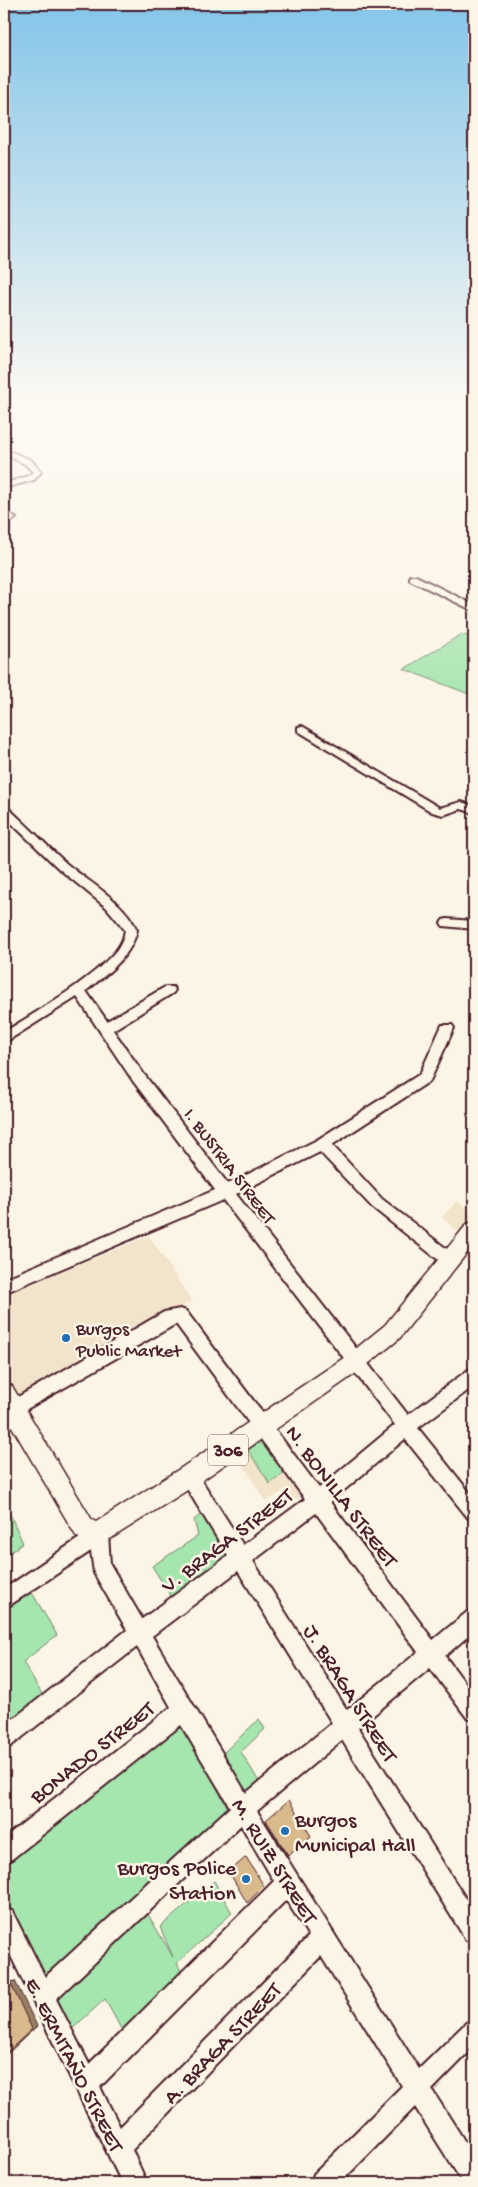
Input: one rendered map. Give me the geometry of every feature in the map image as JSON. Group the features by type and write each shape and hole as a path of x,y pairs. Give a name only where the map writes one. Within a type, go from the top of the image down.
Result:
{"main road":[{"name":"306","path":"99,1534 189,1476 356,1362 392,1332 472,1237"},
{"path":"6,1405 84,1528 92,1534 99,1534"}],"street":[{"path":"4,511 12,518 4,524"},
{"path":"413,578 474,608"},
{"path":"302,729 436,810 443,812 461,805 474,810"},
{"path":"4,810 129,924 132,932 128,944 105,970 4,1038"},
{"path":"447,924 474,925"},
{"name":"I. BUSTRIA STREET","path":"78,989 138,1078 406,1427 474,1512"},
{"path":"105,1028 169,990"},
{"path":"4,1286 225,1192 322,1144 425,1077 447,1028"},
{"path":"322,1144 377,1203 451,1261"},
{"name":"N. BONILLA STREET","path":"6,1405 177,1315 184,1320 316,1502 474,1711"},
{"name":"V. BRAGA STREET","path":"4,1739 140,1632 316,1502 406,1427 474,1376"},
{"name":"J. BRAGA STREET","path":"189,1476 474,1932"},
{"path":"4,1600 99,1534"},
{"name":"M. RUIZ STREET","path":"99,1534 101,1566 184,1710 288,1882 474,2178"},
{"path":"42,1996 243,1809 474,1619"},
{"name":"BONADO STREET","path":"4,1851 184,1710"},
{"path":"87,2084 288,1882"},
{"name":"E. ERMITAÑO STREET","path":"4,1919 135,2183"},
{"name":"A. BRAGA STREET","path":"118,2147 324,1937"},
{"path":"323,2183 474,2031"}],"shaded area":[{"path":"457,1201 474,1214 474,1222 463,1236 442,1217"},
{"name":"Burgos Public Market","path":"149,1236 192,1301 18,1401 4,1374 4,1295"},
{"path":"263,1440 302,1495 294,1501 285,1489 266,1502 238,1457"}],"green space":[{"path":"462,634 474,639 474,696 404,669"},
{"path":"263,1440 285,1472 270,1484 248,1450"},
{"path":"4,1501 23,1543 4,1557"},
{"path":"209,1508 237,1552 172,1598 152,1566 198,1536 194,1520"},
{"path":"31,1591 57,1635 23,1662 43,1696 5,1725 4,1609"},
{"path":"259,1719 265,1729 241,1752 260,1783 246,1794 222,1754"},
{"path":"180,1721 230,1812 46,1980 4,1895 4,1857"},
{"path":"214,1881 232,1913 177,1963 187,1983 128,2042 105,1999 70,2031 52,1996 146,1911 173,1957 160,1927"}],"building":[{"name":"Burgos Municipal Hall","path":"289,1800 311,1836 288,1855 266,1820"},
{"name":"Burgos Police Station","path":"246,1857 264,1886 247,1903 229,1872"},
{"path":"10,1982 32,2029 4,2055 4,1988"}],"place":[{"name":"Burgos Public Market","path":"66,1338"},
{"name":"Burgos Municipal Hall","path":"285,1831"},
{"name":"Burgos Police Station","path":"246,1879"}]}
